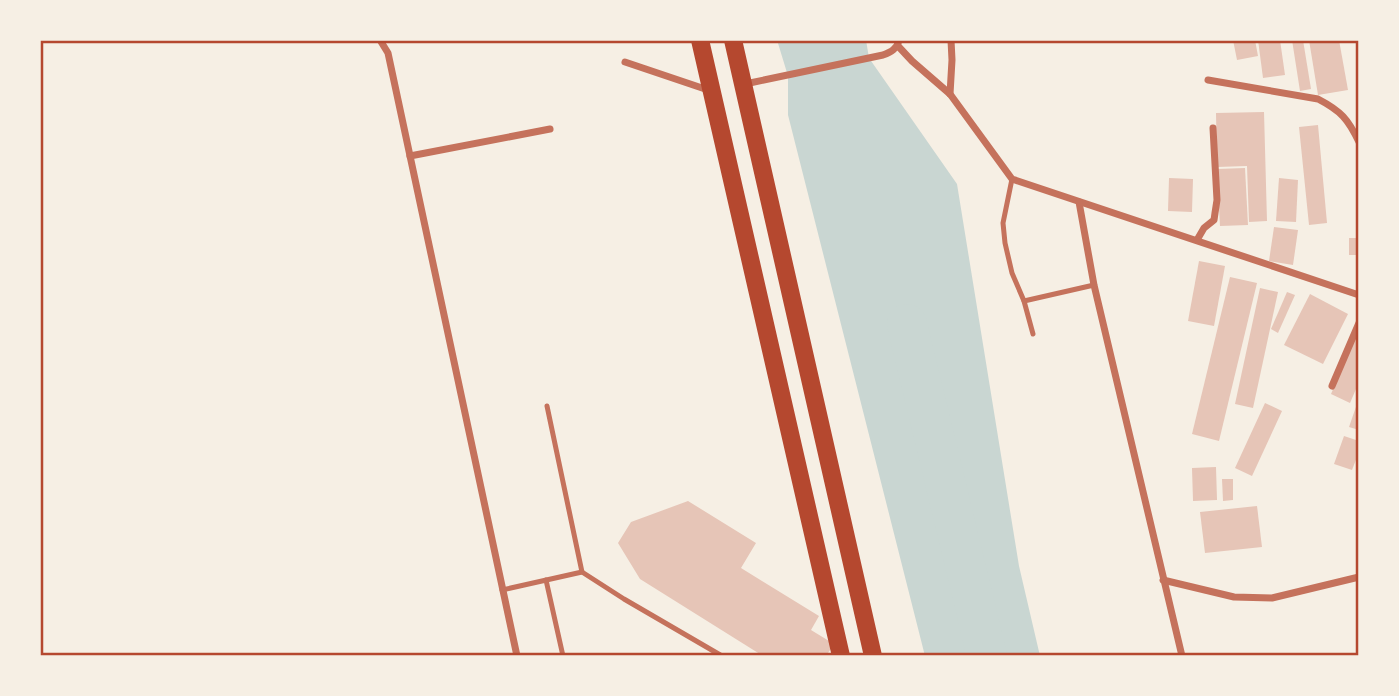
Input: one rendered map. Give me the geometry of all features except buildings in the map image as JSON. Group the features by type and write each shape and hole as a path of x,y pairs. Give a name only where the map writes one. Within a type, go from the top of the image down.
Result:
{"main road":[{"path":"700,40 841,656"},
{"path":"733,40 873,656"}],"street":[{"path":"380,40 388,53 517,656"},
{"path":"950,94 951,40"},
{"path":"744,85 876,56 890,52 898,43 912,61 950,94 1012,179 1359,295"},
{"path":"625,62 712,91"},
{"path":"1208,80 1318,99 1333,107 1350,123 1359,142"},
{"path":"1197,240 1204,228 1214,220 1217,200 1213,128"},
{"path":"410,156 550,129"},
{"path":"1079,202 1094,285 1182,656"},
{"path":"1332,386 1359,323"},
{"path":"1163,580 1234,597 1272,598 1359,577"}],"lane":[{"path":"1012,179 1003,223 1005,243 1012,273 1024,301 1033,334"},
{"path":"1024,301 1094,285"},
{"path":"547,407 582,572"},
{"path":"502,590 582,572 722,656"},
{"path":"546,580 563,656"}],"shaded area":[{"path":"777,40 866,40 869,58 957,184 1019,566 1040,656 925,656 788,115 788,76"}],"waterway":[{"path":"907,324 987,656"}]}
